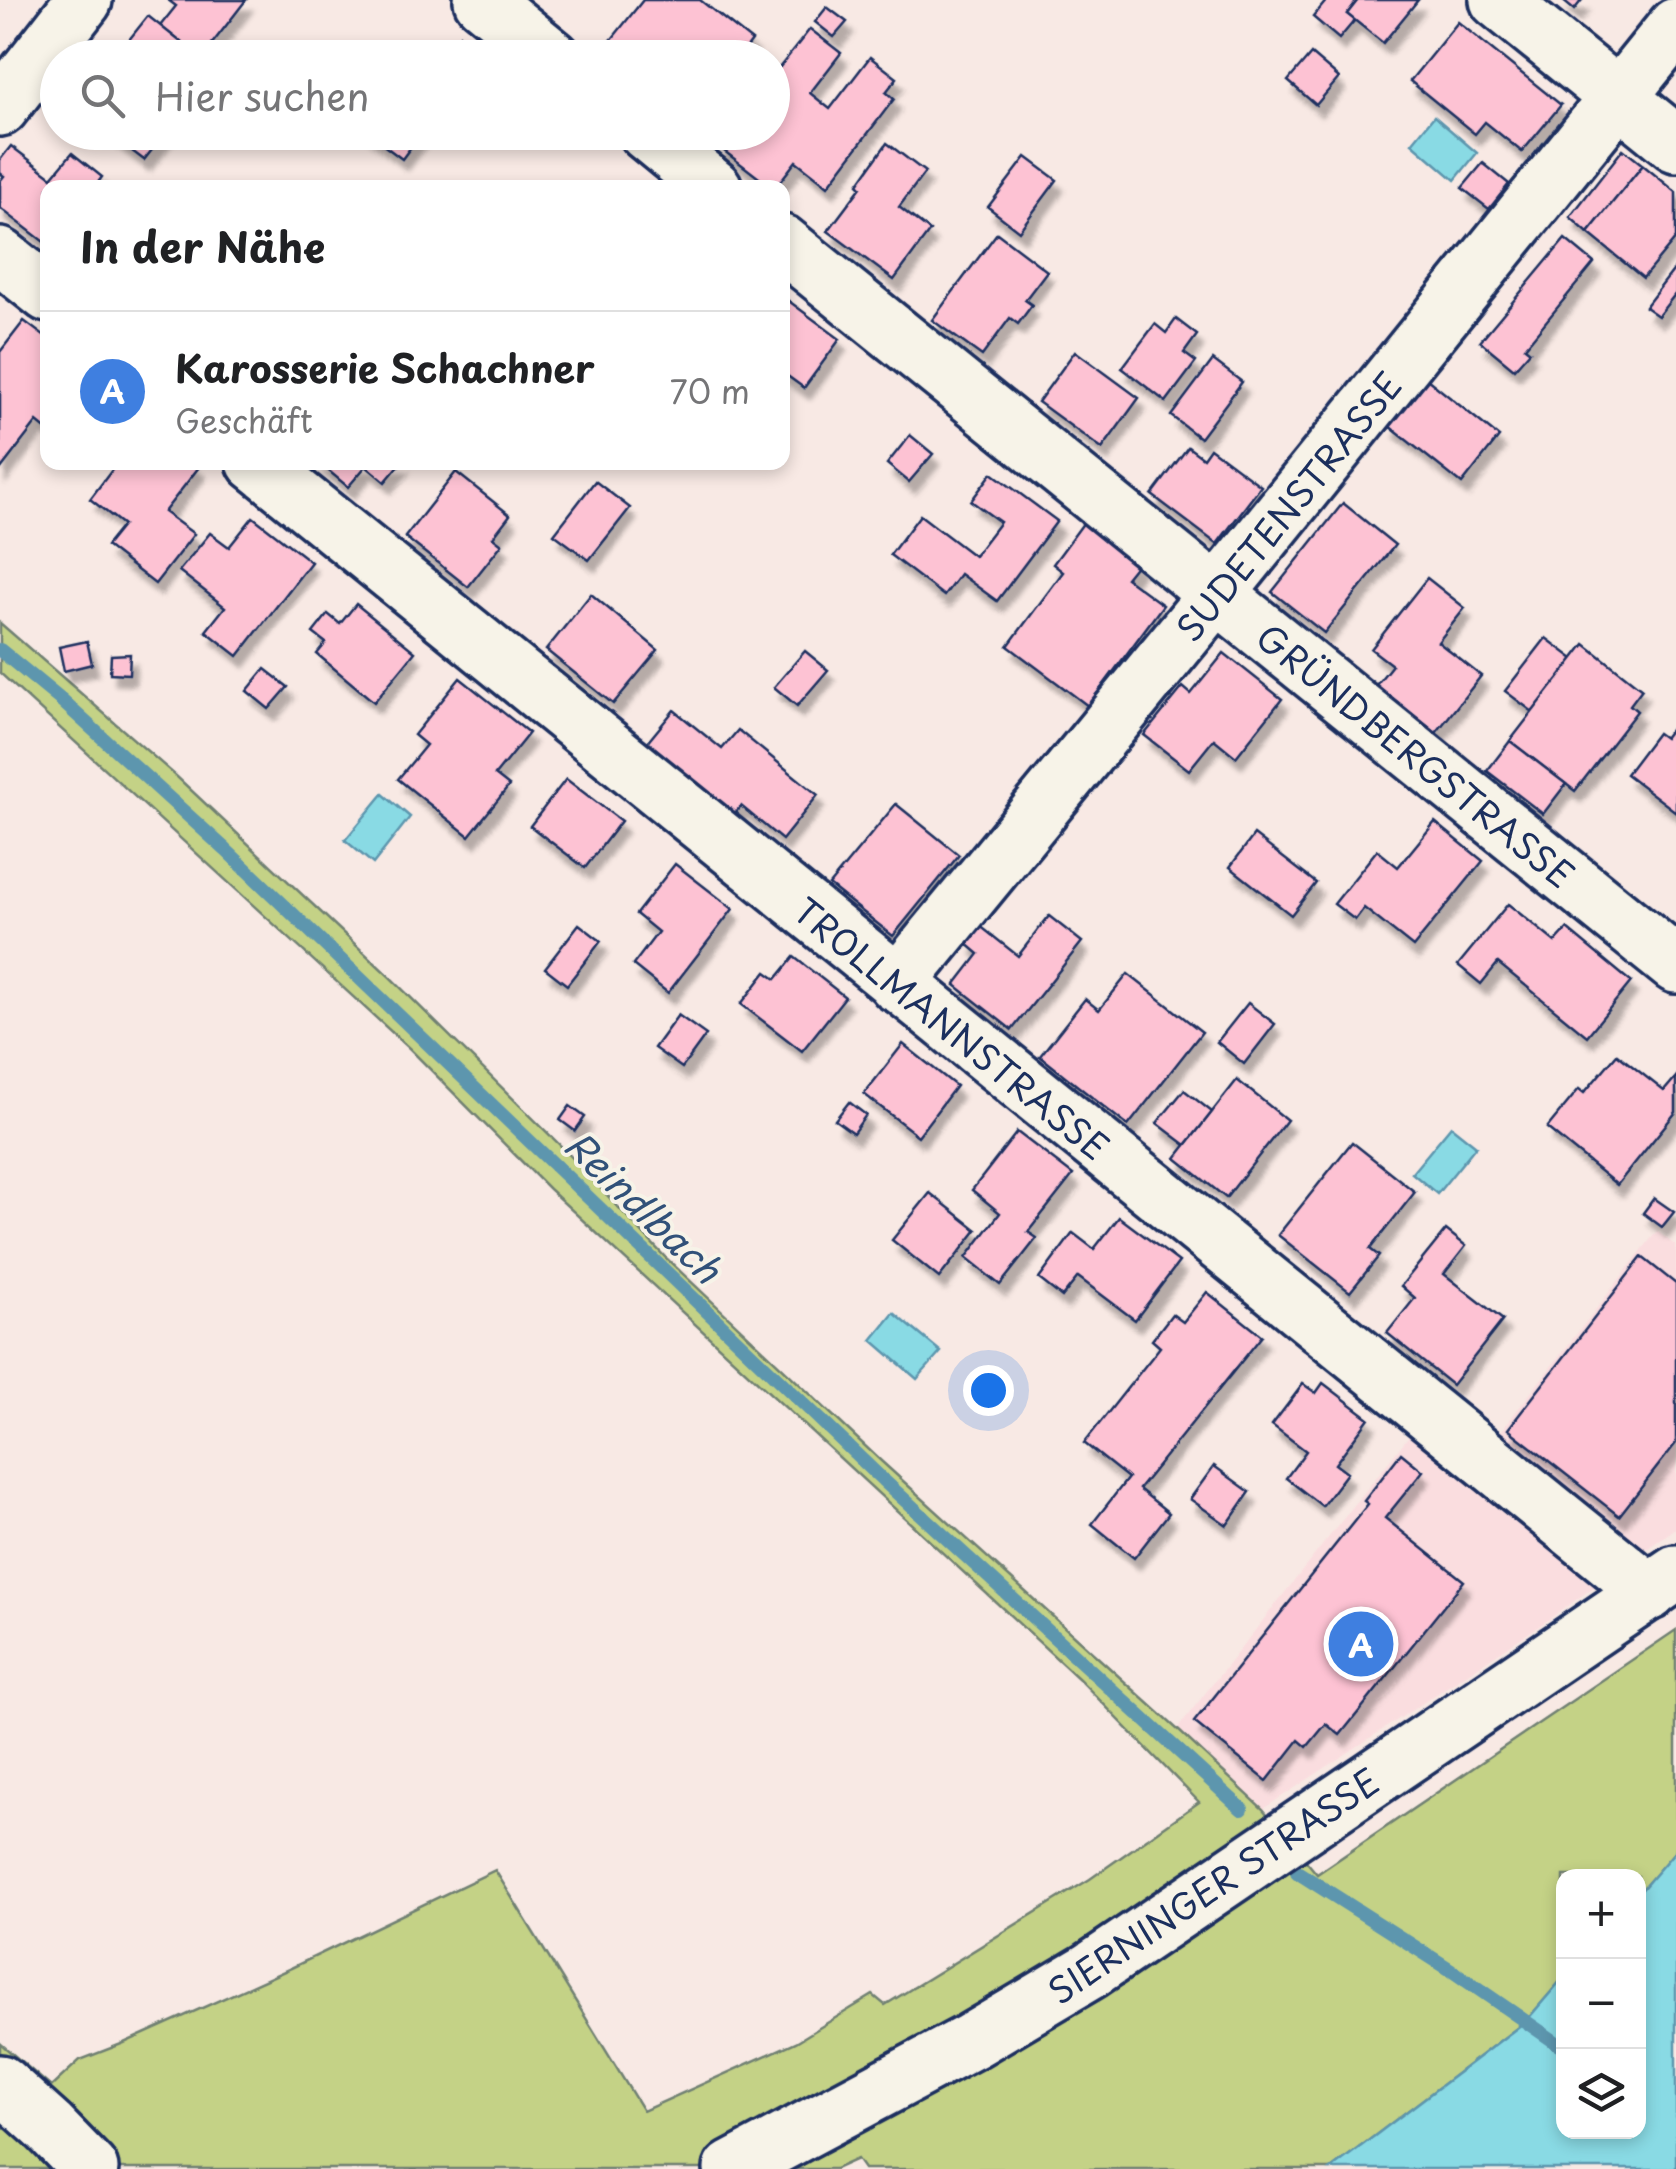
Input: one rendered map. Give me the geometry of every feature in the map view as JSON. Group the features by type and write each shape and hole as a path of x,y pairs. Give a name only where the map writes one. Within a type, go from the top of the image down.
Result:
{"street":[{"path":"53,40 84,0"},
{"path":"482,0 531,40"},
{"path":"1498,0 1676,144"},
{"name":"SUDETENSTRASSE","path":"897,984 1676,26"},
{"path":"0,108 40,57"},
{"path":"668,150 704,180"},
{"name":"GRÜNDBERGSTRASSE","path":"790,249 1676,965"},
{"path":"0,256 40,288"},
{"name":"TROLLMANNSTRASSE","path":"265,470 897,984 1663,1582"},
{"name":"SIERNINGER STRASSE","path":"732,2169 972,2042 1090,1971 1663,1582"},
{"path":"0,2084 90,2169"}],"shaded area":[{"path":"1657,1231 1676,1246 1676,1528 1548,1620 1263,1809 1177,1729 1412,1432 1493,1441"}],"green space":[{"path":"0,623 176,776 391,978 563,1148 665,1257 881,1461 1263,1809 1317,1874 1676,1630 1676,1850 1646,1885 1646,1869 1556,1869 1556,1986 1526,2021 1331,2169 864,2169 857,2159 835,2169 0,2169 0,2043 51,2087 80,2060 291,1968 495,1870 643,2111 796,2042 873,1995 885,2005 1090,1879 1199,1802 1079,1679 549,1189 410,1049 0,673"}],"water":[{"path":"1434,116 1477,153 1455,180 1412,143"},
{"path":"383,794 410,817 373,864 345,840"},
{"path":"1451,1126 1476,1146 1437,1194 1412,1173"},
{"path":"894,1313 941,1352 917,1379 872,1340"},
{"path":"1676,1850 1676,2169 1331,2169 1526,2021 1556,1986 1556,2139 1646,2139 1646,1885"}],"building":[{"path":"168,0 246,0 215,40 178,40 160,26 176,6"},
{"path":"643,0 700,0 751,40 611,40"},
{"path":"1327,0 1358,0 1347,14 1355,20 1339,39 1313,17"},
{"path":"1358,0 1418,0 1383,43 1347,14"},
{"path":"1562,0 1582,0 1574,10"},
{"path":"827,7 847,22 834,37 815,22"},
{"path":"148,16 178,40 129,40"},
{"path":"1458,22 1561,105 1522,152 1485,122 1475,134 1410,81"},
{"path":"810,29 841,53 810,93 830,109 870,57 897,78 886,92 894,99 828,186 796,161 781,180 762,180 723,150 790,150 790,54"},
{"path":"1311,54 1339,78 1316,105 1288,81"},
{"path":"887,143 925,172 899,207 930,231 894,280 828,231"},
{"path":"11,146 52,177 72,153 102,177 40,180 40,239 0,208 0,181 4,176 0,173 0,160"},
{"path":"1623,149 1643,165 1588,233 1570,217"},
{"path":"131,150 152,150 144,160"},
{"path":"390,150 409,150 402,159"},
{"path":"1026,157 1057,180 1019,231 988,207"},
{"path":"1483,163 1509,184 1489,209 1462,188"},
{"path":"1643,165 1676,192 1676,238 1643,278 1588,233"},
{"path":"997,233 1047,271 1025,300 1032,305 1018,324 1010,318 982,356 932,320"},
{"path":"1565,239 1594,263 1525,347 1530,351 1514,369 1480,341"},
{"path":"1676,267 1676,293 1658,316 1645,307"},
{"path":"790,302 840,339 804,388 790,378"},
{"path":"1176,319 1197,335 1184,353 1196,362 1166,402 1122,368 1155,324 1166,333"},
{"path":"24,321 40,333 40,424 37,422 0,470 0,352"},
{"path":"1075,351 1139,398 1102,449 1038,402"},
{"path":"1213,360 1242,382 1200,438 1171,416"},
{"path":"1427,379 1499,437 1462,484 1389,426"},
{"path":"910,435 933,454 909,482 887,464"},
{"path":"1188,447 1203,458 1210,448 1261,486 1217,544 1152,495"},
{"path":"112,470 197,470 164,512 194,534 155,584 106,546 123,525 90,499"},
{"path":"328,470 363,470 348,487"},
{"path":"371,470 395,470 385,482"},
{"path":"456,472 510,515 493,537 502,544 468,587 405,537"},
{"path":"992,473 1057,521 997,601 960,574 944,596 890,555 920,515 974,556 1000,522 971,501"},
{"path":"595,481 630,508 589,560 554,534"},
{"path":"1343,503 1395,545 1324,633 1272,592"},
{"path":"253,517 311,562 238,656 206,631 225,607 179,571 210,533 229,547"},
{"path":"1084,522 1138,563 1126,578 1163,605 1088,706 1008,646 1063,572 1053,564"},
{"path":"1427,578 1465,608 1438,642 1481,676 1436,733 1376,685 1392,665 1371,649"},
{"path":"591,594 658,650 613,704 546,650"},
{"path":"356,604 415,652 374,702 317,654 326,643 313,633 328,614 340,624"},
{"path":"1546,638 1574,659 1533,712 1505,691"},
{"path":"87,641 92,664 64,671 59,647"},
{"path":"1585,644 1642,689 1630,705 1637,711 1575,791 1510,741"},
{"path":"805,651 828,670 797,706 774,687"},
{"path":"1224,653 1282,699 1236,757 1214,739 1189,770 1144,735 1183,687 1191,694"},
{"path":"130,654 129,674 110,673 111,655"},
{"path":"265,669 288,687 269,709 247,691"},
{"path":"460,678 529,733 495,775 509,786 469,836 398,779 426,745 414,735"},
{"path":"674,710 722,749 738,730 818,795 782,840 741,806 733,815 646,744"},
{"path":"1676,722 1676,812 1626,774 1657,733 1664,738"},
{"path":"1510,741 1566,784 1543,814 1487,771"},
{"path":"566,779 621,821 585,868 530,826"},
{"path":"896,804 959,855 893,936 829,885"},
{"path":"1435,822 1483,861 1413,947 1364,908 1355,920 1334,904 1377,850 1398,867"},
{"path":"1254,835 1316,883 1291,915 1230,867"},
{"path":"675,864 733,909 668,993 633,965 658,932 636,914"},
{"path":"1508,904 1555,942 1567,929 1631,982 1587,1036 1498,963 1481,984 1458,965"},
{"path":"1049,916 1082,942 1012,1030 955,985 979,954 966,943 979,925 1018,956"},
{"path":"579,924 601,941 567,985 545,968"},
{"path":"794,957 845,997 802,1051 741,1004 766,972 776,979"},
{"path":"1128,974 1202,1032 1128,1126 1040,1056 1085,999 1099,1010"},
{"path":"1248,1003 1275,1024 1244,1064 1217,1042"},
{"path":"678,1015 706,1035 682,1068 654,1048"},
{"path":"903,1044 956,1086 918,1136 864,1094"},
{"path":"1617,1054 1664,1091 1676,1077 1676,1112 1617,1185 1547,1128 1579,1089 1584,1093"},
{"path":"1237,1080 1287,1120 1226,1198 1176,1158"},
{"path":"1184,1090 1212,1112 1186,1145 1157,1123"},
{"path":"849,1102 866,1115 853,1133 835,1120"},
{"path":"570,1106 585,1117 575,1131 560,1120"},
{"path":"1017,1132 1073,1175 1028,1232 1037,1238 1000,1285 966,1258 1000,1213 972,1190"},
{"path":"1352,1142 1415,1192 1370,1249 1379,1256 1350,1292 1278,1235"},
{"path":"930,1193 977,1230 939,1278 892,1240"},
{"path":"1654,1198 1674,1212 1662,1227 1643,1213"},
{"path":"1119,1217 1179,1262 1135,1320 1078,1277 1062,1297 1039,1279 1073,1233 1094,1249"},
{"path":"1446,1230 1466,1246 1444,1274 1503,1320 1452,1385 1387,1333 1415,1298 1401,1286"},
{"path":"1642,1257 1676,1284 1676,1443 1619,1516 1508,1429"},
{"path":"1207,1292 1262,1336 1139,1489 1169,1513 1134,1558 1092,1524 1128,1478 1084,1443 1160,1347 1152,1340 1172,1314 1183,1322"},
{"path":"1323,1383 1369,1418 1335,1464 1347,1473 1322,1506 1286,1478 1306,1451 1272,1425 1303,1384 1316,1393"},
{"path":"1401,1453 1423,1471 1385,1518 1464,1581 1340,1735 1326,1724 1307,1747 1299,1740 1267,1781 1194,1722 1368,1504 1364,1501"},
{"path":"1214,1466 1250,1492 1227,1525 1190,1499"}],"waterway":[{"name":"Reindlbach","path":"0,650 226,850 883,1480 1242,1809"},
{"path":"1297,1872 1556,2042"}],"place":[{"name":"Karosserie Schachner","path":"1361,1644"}]}
